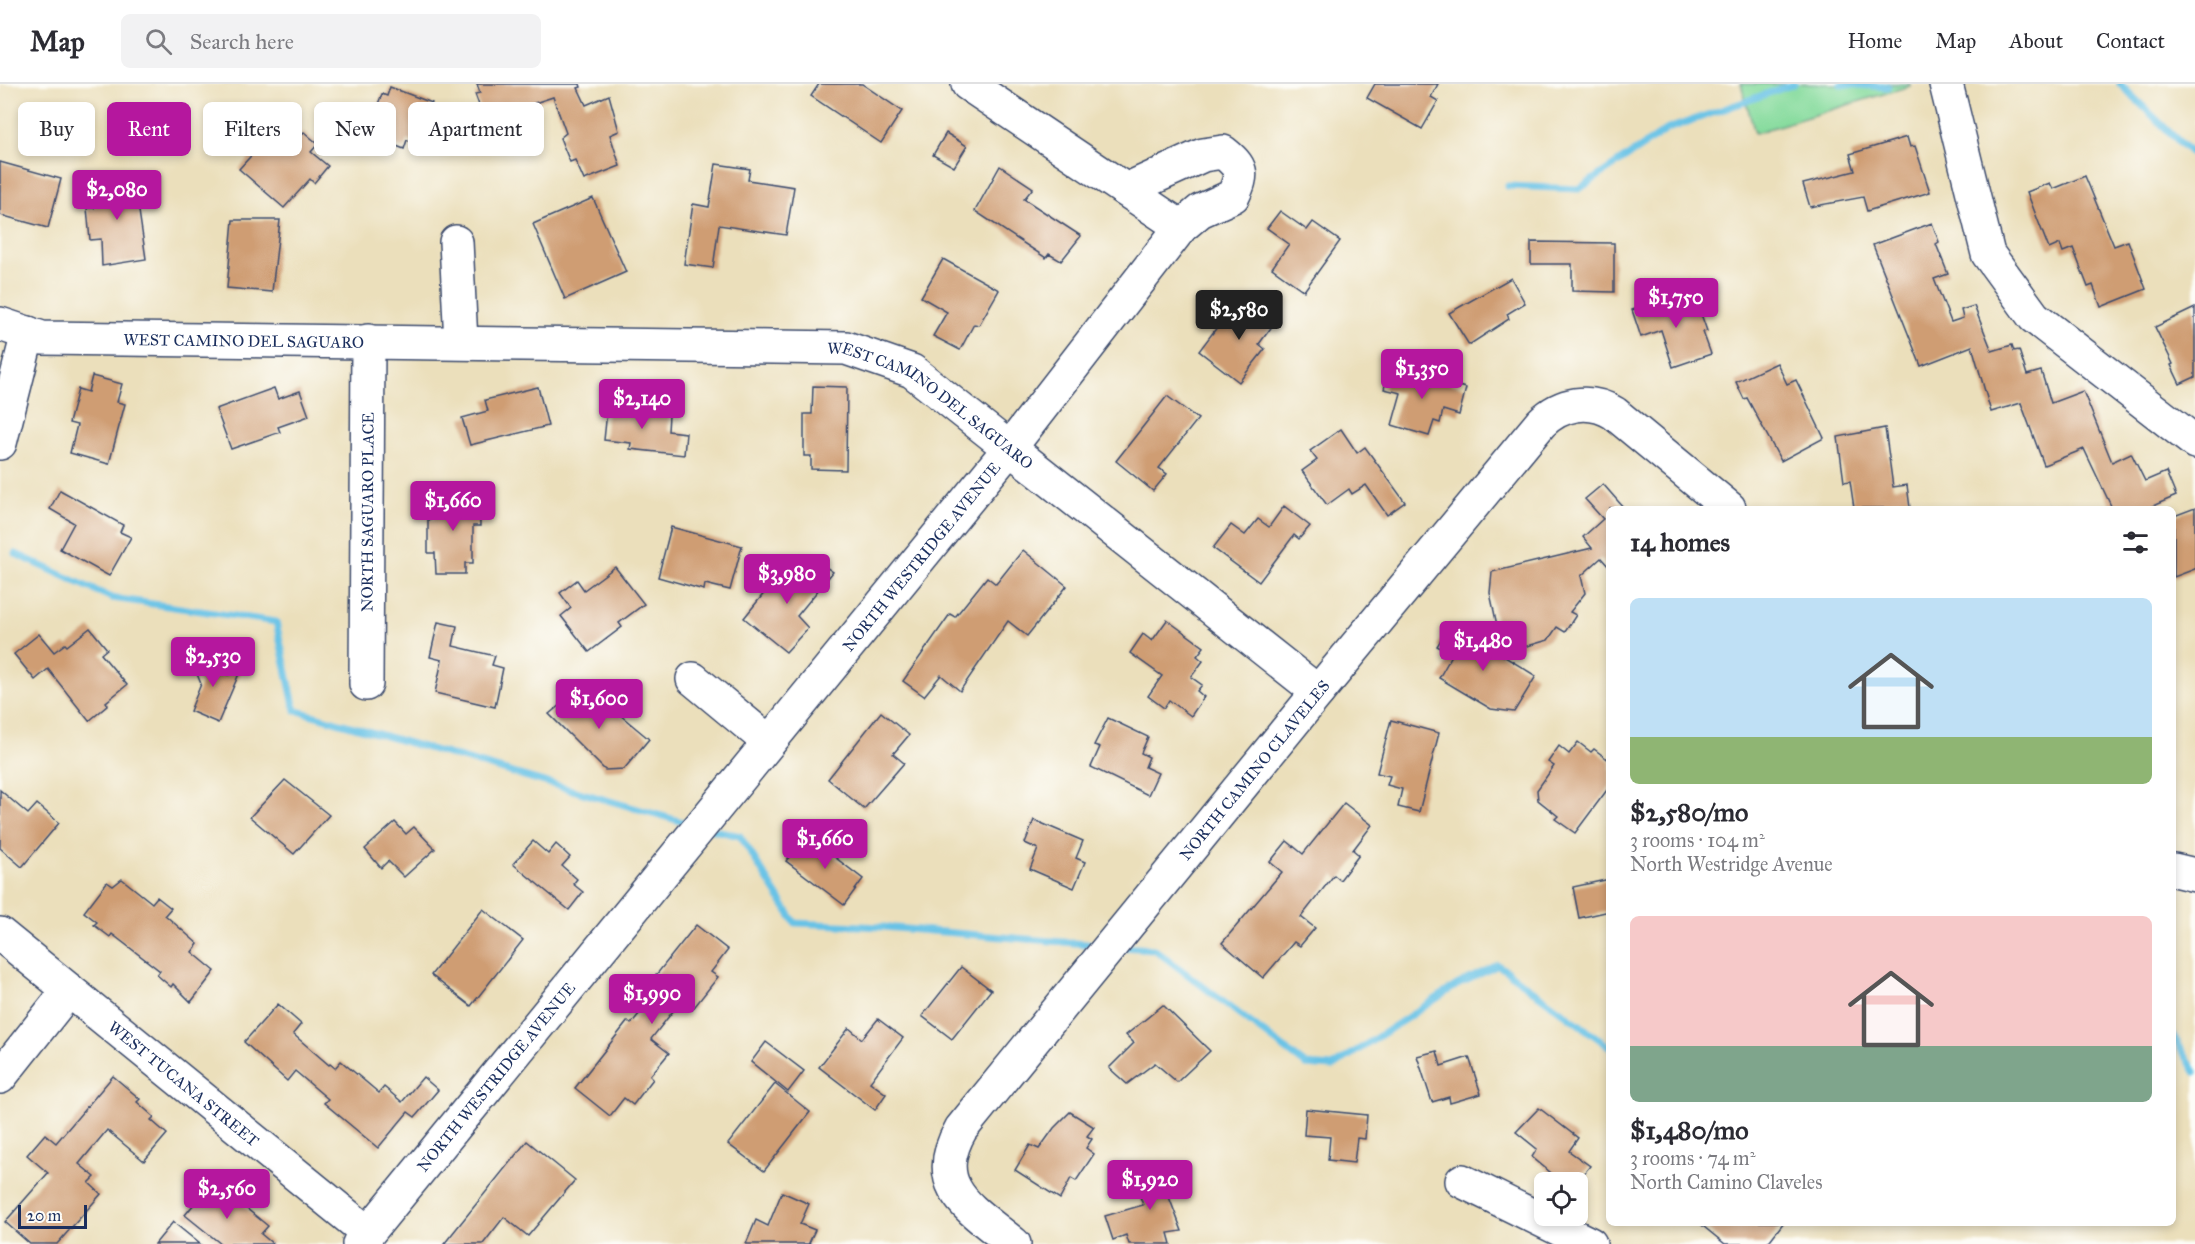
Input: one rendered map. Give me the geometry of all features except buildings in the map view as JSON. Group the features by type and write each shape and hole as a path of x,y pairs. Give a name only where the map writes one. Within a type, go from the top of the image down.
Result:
{"street":[{"path":"968,84 1181,226"},
{"path":"1946,84 1988,254 2034,317 2195,442"},
{"name":"NORTH WESTRIDGE AVENUE","path":"364,1238 1009,449 1181,226 1200,211 1233,196 1241,179 1238,164 1223,152 1203,155 1126,190"},
{"path":"456,242 461,342"},
{"name":"WEST CAMINO DEL SAGUARO","path":"0,443 14,328 42,338 846,348 912,371 1318,692"},
{"name":"NORTH SAGUARO PLACE","path":"366,684 368,341"},
{"name":"NORTH CAMINO CLAVELES","path":"1014,1244 965,1203 940,1173 961,1129 1541,423 1549,415 1586,396 1614,413 1727,506"},
{"path":"693,679 769,742"},
{"path":"2176,870 2195,875"},
{"name":"WEST TUCANA STREET","path":"0,934 364,1238"},
{"path":"0,1077 69,990"},
{"path":"1462,1182 1590,1244"}],"green space":[{"path":"1741,84 1910,84 1910,86 1755,133"}],"waterway":[{"path":"1508,186 1579,189 1668,129 1794,84"},
{"path":"1841,84 1888,87"},
{"path":"2120,84 2195,157"},
{"path":"16,554 112,598 276,622 295,710 690,824"},
{"path":"710,829 740,836 795,923 883,927 1099,945"},
{"path":"1122,947 1154,949 1306,1065 1332,1067 1457,985 1498,965 1606,1044"},
{"path":"2176,1040 2195,1072"}]}
